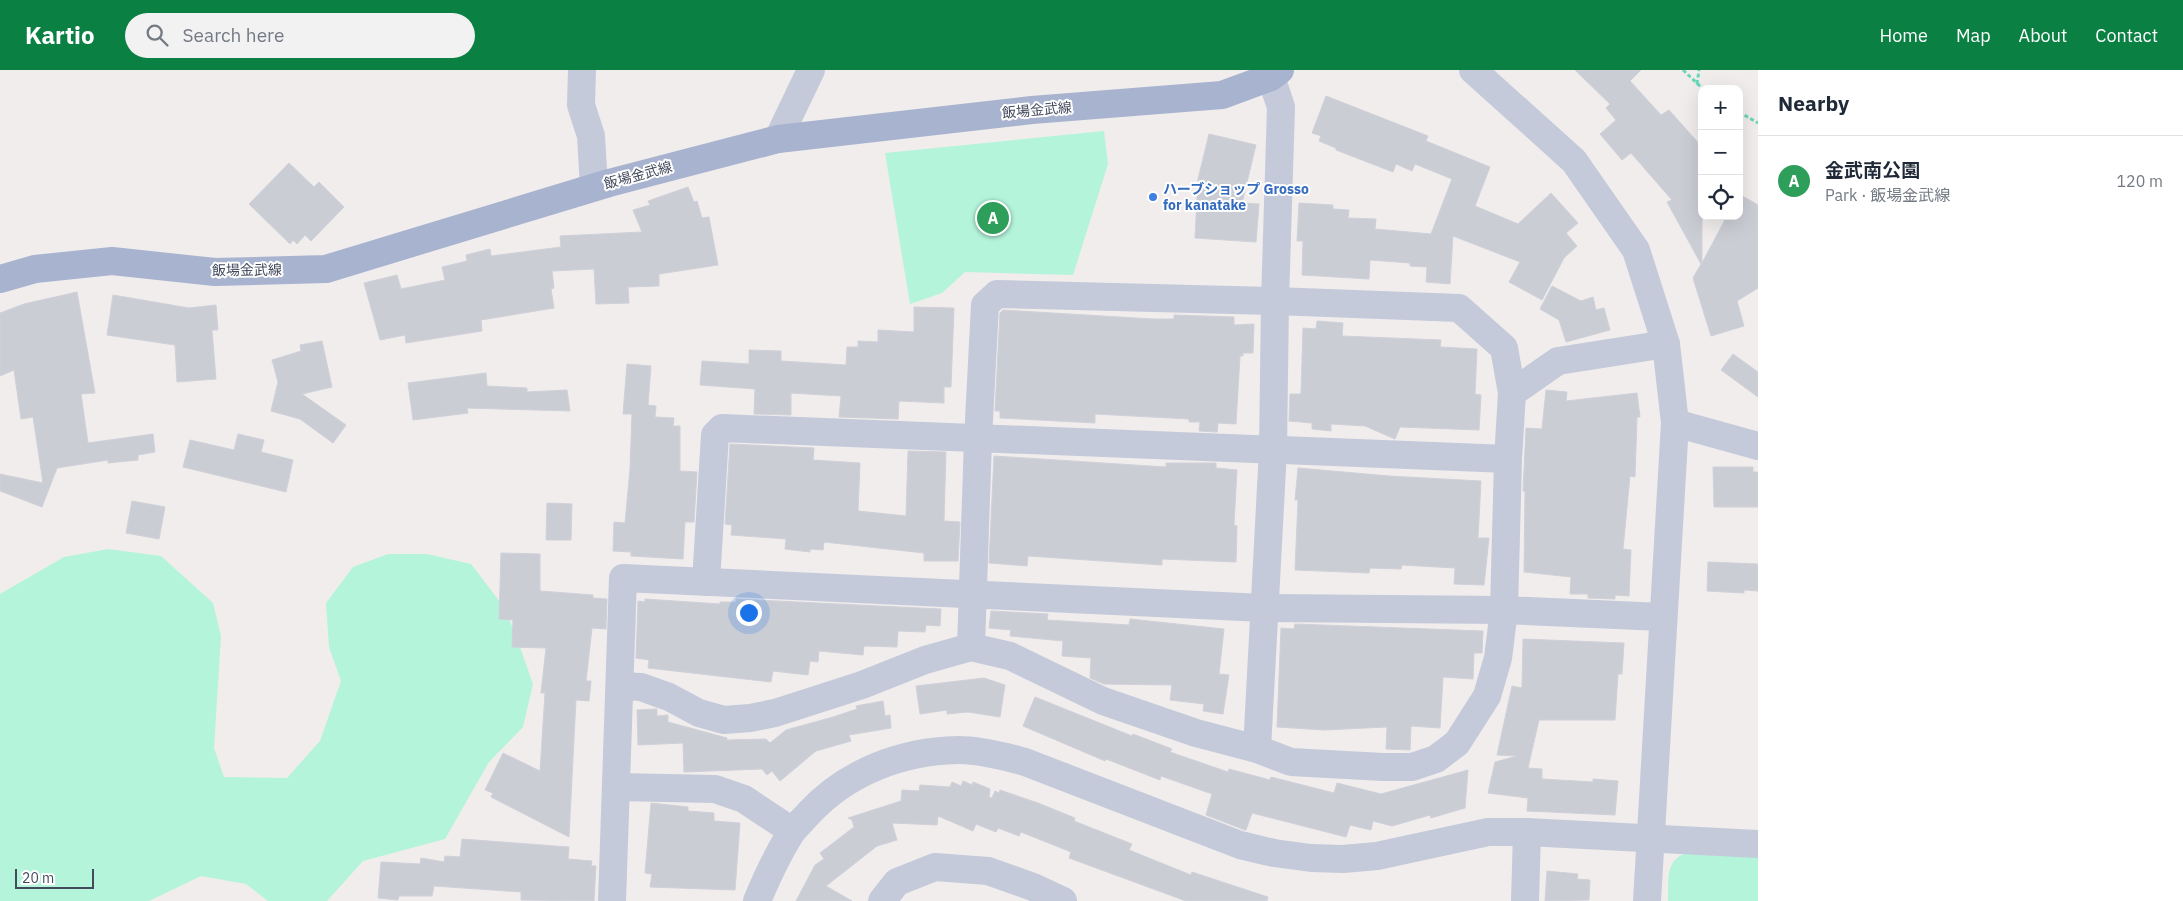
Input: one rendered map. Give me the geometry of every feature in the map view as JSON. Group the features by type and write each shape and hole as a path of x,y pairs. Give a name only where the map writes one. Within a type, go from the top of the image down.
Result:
{"main road":[{"name":"飯場金武線","path":"0,279 35,269 112,261 215,272 326,269 594,187 778,139 1032,110 1222,95 1275,73"}],"street":[{"path":"582,70 581,105 591,136 594,187"},
{"path":"778,139 812,70"},
{"path":"1473,70 1574,161 1636,250 1666,344 1675,423 1662,617 1647,901"},
{"path":"1257,749 1273,450 1281,107 1275,73"},
{"path":"621,686 641,687 669,697 699,713 724,720 750,718 784,711 862,685 925,660 971,647 1010,656 1103,701 1196,733 1257,749 1291,762 1412,767 1436,759 1457,742 1487,696 1498,658 1504,610 1508,459 1512,393 1504,348 1459,308 1275,300 997,294 985,305 978,439 971,647"},
{"path":"1512,393 1558,361 1666,344"},
{"path":"1675,423 1758,446"},
{"path":"706,582 715,435 722,428 1508,459"},
{"path":"612,901 621,686 623,578 1264,608 1504,610 1662,617"},
{"path":"757,901 771,867 792,831 826,795 864,772 896,760 928,752 960,750 993,754 1026,762 1240,844 1292,856 1343,859 1377,856 1488,832 1527,832 1758,844"},
{"path":"617,787 715,789 744,799 792,831"},
{"path":"1525,901 1527,832"},
{"path":"882,901 897,882 935,867 988,871 1033,887 1058,900"}],"path":[{"path":"1683,70 1696,85"},
{"path":"1696,85 1699,70"},
{"path":"1743,114 1758,123"}],"green space":[{"path":"1104,131 1108,164 1073,275 965,272 942,293 910,304 885,153"},
{"path":"108,549 161,556 213,603 221,636 214,748 224,777 287,778 320,741 341,681 329,647 326,603 353,567 388,554 427,554 471,564 500,602 514,630 533,684 523,727 489,762 445,839 363,861 327,901 268,901 246,884 201,876 149,901 0,901 0,594 64,557"},
{"path":"1692,851 1758,856 1758,901 1668,901 1669,876 1672,864 1683,854"}],"building":[{"path":"1575,70 1641,70 1630,81 1661,115 1669,110 1698,143 1698,220 1702,220 1702,263 1725,220 1743,220 1743,196 1758,205 1758,288 1737,301 1744,326 1711,336 1693,278 1701,264 1667,202 1672,200 1631,153 1622,160 1600,134 1616,120 1606,108 1610,104"},
{"path":"1326,96 1428,136 1426,141 1490,167 1475,206 1518,224 1551,193 1578,223 1566,233 1577,246 1564,258 1542,300 1509,282 1520,262 1453,236 1450,284 1426,282 1427,267 1410,266 1410,263 1370,260 1369,279 1302,275 1303,241 1297,241 1299,203 1333,205 1333,209 1349,210 1348,218 1376,219 1375,229 1431,234 1452,179 1415,164 1412,171 1396,164 1393,172 1336,150 1336,148 1319,141 1321,136 1312,133"},
{"path":"1209,134 1256,145 1242,203 1259,204 1256,242 1195,238 1198,179"},
{"path":"289,163 314,187 319,182 344,207 311,241 305,235 297,244 293,240 290,244 249,204"},
{"path":"688,187 694,202 697,201 702,218 709,217 718,265 659,274 659,286 628,287 629,303 596,304 594,269 552,271 554,288 551,289 554,308 481,320 482,331 406,343 405,335 380,340 364,283 397,275 401,289 445,280 442,267 467,261 466,255 490,249 491,256 561,247 560,236 642,232 633,210 650,205 648,201"},
{"path":"1552,286 1581,301 1593,297 1596,310 1604,308 1610,330 1566,342 1559,320 1540,309"},
{"path":"77,292 95,393 81,394 88,443 153,434 155,452 138,455 138,460 108,463 108,460 57,468 42,507 0,491 0,474 43,483 33,417 21,419 14,370 0,376 0,313 24,304"},
{"path":"113,295 189,308 216,305 218,330 212,330 216,379 177,382 175,345 107,335"},
{"path":"914,307 954,308 951,387 944,387 944,403 899,401 898,419 839,417 841,396 791,393 791,415 754,414 755,389 700,385 702,361 749,364 749,350 781,351 781,361 846,365 847,347 858,347 858,341 878,342 878,330 914,332"},
{"path":"1003,310 1153,319 1174,319 1174,315 1234,317 1234,325 1254,324 1253,353 1243,353 1243,356 1240,356 1236,424 1218,423 1217,432 1199,431 1200,422 1189,422 1189,419 1095,414 1095,423 1000,418 1000,411 995,411 1000,313"},
{"path":"1317,321 1343,323 1342,336 1441,340 1440,347 1477,349 1475,394 1481,395 1479,430 1400,427 1395,439 1365,426 1331,424 1331,431 1312,429 1312,423 1289,421 1290,394 1301,394 1303,328 1316,329"},
{"path":"322,341 332,387 302,394 346,425 333,443 300,419 271,411 278,382 272,360 301,351 300,345"},
{"path":"1733,354 1758,372 1758,397 1721,370"},
{"path":"627,364 651,366 648,405 656,406 655,417 674,418 673,426 680,426 680,471 697,472 694,522 685,522 683,559 631,556 631,552 613,551 614,522 625,523 630,469 632,414 623,414"},
{"path":"486,373 487,386 527,388 527,392 567,390 570,411 467,408 468,413 413,420 408,383"},
{"path":"1546,390 1567,392 1566,401 1637,393 1640,417 1637,417 1635,477 1630,476 1623,549 1631,550 1629,596 1615,595 1615,599 1588,598 1588,594 1570,594 1571,577 1524,572 1525,491 1523,491 1526,428 1542,429"},
{"path":"238,434 264,440 261,452 293,460 286,492 183,467 190,440 234,450"},
{"path":"730,444 814,448 813,460 860,463 858,511 906,516 908,451 946,452 944,521 960,522 958,561 924,561 924,553 824,542 823,550 810,549 810,552 785,549 786,539 731,535 732,525 725,524"},
{"path":"994,456 1166,467 1166,463 1216,463 1216,468 1237,470 1234,525 1237,526 1236,562 1162,559 1162,565 1028,556 1027,566 989,563"},
{"path":"1713,467 1753,467 1753,472 1758,472 1758,507 1714,507"},
{"path":"1298,468 1389,476 1481,481 1478,538 1489,538 1484,585 1454,584 1455,568 1402,565 1401,569 1370,568 1369,573 1295,570 1298,500 1295,500"},
{"path":"132,501 165,507 159,539 126,533"},
{"path":"547,503 572,504 571,540 546,540"},
{"path":"501,553 540,554 540,591 593,595 593,598 607,599 606,629 592,628 586,681 591,681 589,701 576,700 569,837 491,797 493,793 485,790 503,753 540,771 545,693 541,693 546,648 512,647 513,620 499,619"},
{"path":"1708,562 1758,564 1758,591 1744,590 1744,593 1707,591"},
{"path":"645,599 720,604 720,602 736,602 736,599 941,609 940,626 926,625 925,632 898,631 897,647 864,646 863,655 819,651 818,662 810,661 808,675 773,671 771,682 648,668 649,660 636,658 638,601 645,602"},
{"path":"991,611 1048,614 1047,620 1129,625 1130,619 1224,629 1219,674 1229,675 1223,714 1203,711 1204,704 1170,700 1172,685 1104,684 1090,678 1091,658 1062,656 1063,641 1010,636 1011,630 989,628"},
{"path":"1295,624 1483,631 1482,653 1474,653 1473,679 1443,677 1440,728 1411,726 1410,750 1386,749 1387,727 1324,730 1277,727 1281,628 1294,629"},
{"path":"1523,639 1624,643 1622,674 1618,674 1615,720 1539,720 1528,768 1542,769 1542,779 1593,782 1593,779 1618,781 1615,815 1527,811 1528,798 1488,793 1495,762 1517,756 1497,755 1512,686 1522,688"},
{"path":"984,678 1005,685 1000,717 968,712 947,714 947,710 920,714 916,686"},
{"path":"1035,697 1132,736 1133,734 1172,749 1170,752 1228,772 1229,769 1270,780 1271,777 1334,793 1337,783 1381,794 1468,770 1465,808 1431,818 1430,815 1392,826 1373,821 1371,830 1350,825 1346,837 1252,813 1245,830 1206,815 1212,794 1161,776 1160,780 1106,759 1105,761 1023,726"},
{"path":"883,701 885,716 890,715 891,728 849,735 851,741 816,751 780,781 772,771 767,775 762,769 684,772 683,743 638,745 637,710 657,709 657,716 668,715 668,722 727,738 727,740 766,739 770,743 786,730 857,709 856,706"},
{"path":"963,781 972,785 973,782 990,789 989,797 992,798 995,791 999,793 1000,790 1038,803 1075,818 1074,821 1132,844 1129,850 1191,875 1192,872 1268,897 1267,901 1186,901 1069,858 1071,852 1021,832 1019,836 998,828 996,832 976,824 973,831 938,816 937,825 892,823 897,840 877,846 826,886 852,901 796,901 815,865 824,859 820,853 854,827 852,820 848,818 901,801 902,790 919,791 920,785 950,787 952,782 961,786"},
{"path":"651,803 688,807 688,811 714,813 714,821 740,823 735,890 650,887 652,874 645,873"},
{"path":"462,839 569,847 568,859 592,861 591,866 596,866 594,901 521,900 521,892 434,886 432,896 399,896 398,900 378,898 381,862 420,864 421,858 444,862 445,856 460,857"},
{"path":"1547,871 1578,874 1577,879 1590,880 1589,900 1545,901"}],"place":[{"name":"ハーブショップ Grosso for kanatake","path":"1153,197"},
{"name":"金武南公園","path":"993,218"}]}
